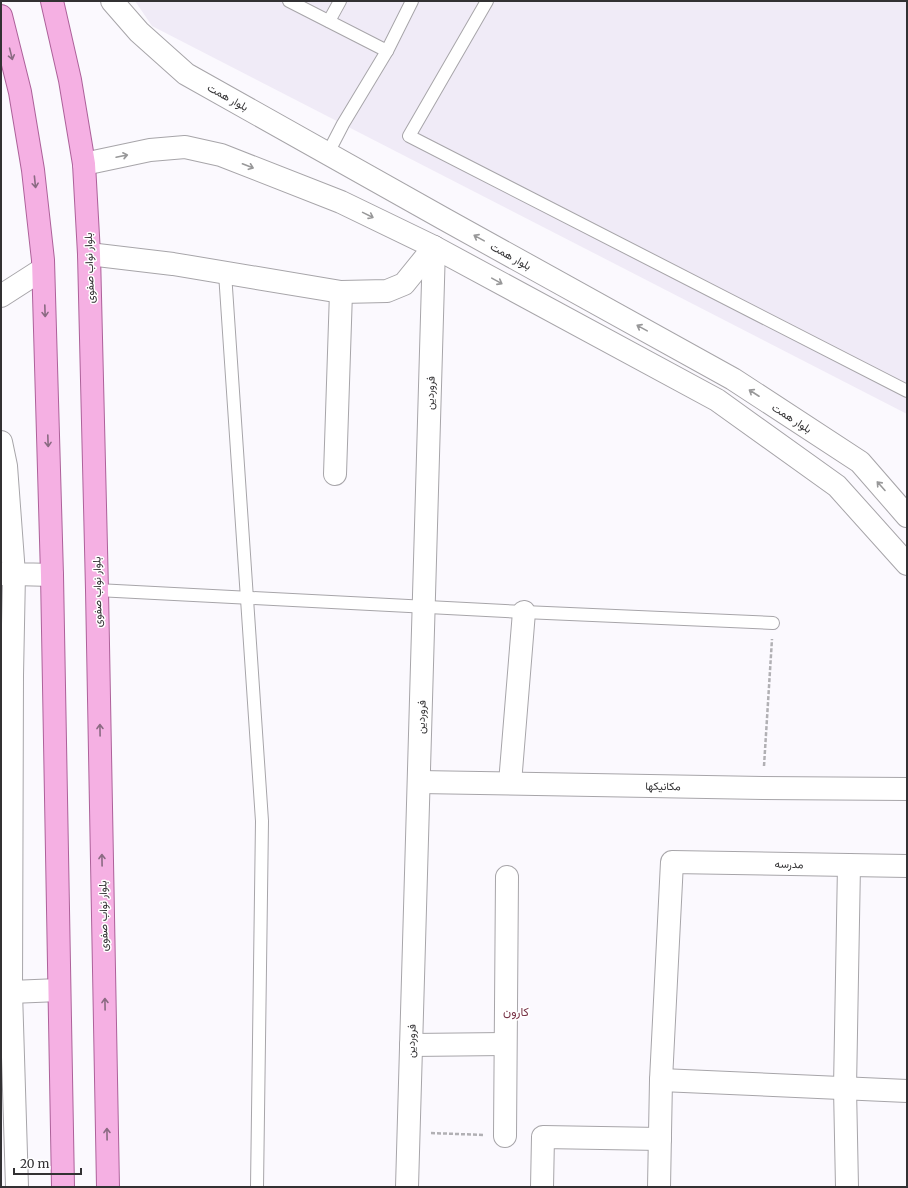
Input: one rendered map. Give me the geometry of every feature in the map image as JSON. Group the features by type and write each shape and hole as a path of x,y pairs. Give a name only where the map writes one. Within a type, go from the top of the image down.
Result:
{"main road":[{"name":"بلوار نواب صفوی","path":"52,1 70,80 84,164 89,254 108,1187"},
{"path":"1,16 20,92 34,170 43,269 52,576 63,1187"}],"street":[{"name":"بلوار همت","path":"112,1 139,32 186,74 733,379 860,462 907,516"},
{"path":"84,164 150,150 185,147 221,155 341,202 434,247 717,400 837,486 907,564"},
{"path":"89,254 173,264 341,292 387,291 404,284 434,247"},
{"name":"فروردین","path":"407,1187 434,247"},
{"path":"1,296 43,269"},
{"path":"335,474 341,292"},
{"path":"691,387 705,363"},
{"path":"1,442 6,466 8,574 6,991 7,1036 17,1187"},
{"path":"8,574 52,576"},
{"path":"510,783 524,612"},
{"name":"مکانیکها","path":"419,782 907,789"},
{"name":"مدرسه","path":"662,1080 672,862 907,866"},
{"path":"847,1187 845,1088 849,865"},
{"path":"505,1136 507,877"},
{"path":"6,991 59,990"},
{"path":"411,1045 505,1044"},
{"path":"659,1187 662,1080 907,1091"},
{"path":"542,1187 544,1137 660,1139"}],"lane":[{"path":"289,1 387,51"},
{"path":"330,22 340,1"},
{"path":"328,152 387,51 412,1"},
{"path":"487,1 410,136 907,391"},
{"path":"225,272 262,821 257,1187"},
{"path":"97,590 773,623"}],"path":[{"path":"763,788 773,623"},
{"path":"408,1132 505,1136"}],"shaded area":[{"path":"135,1 907,1 907,414 152,26"}],"district":[{"name":"کارون","path":"516,1011"}]}
